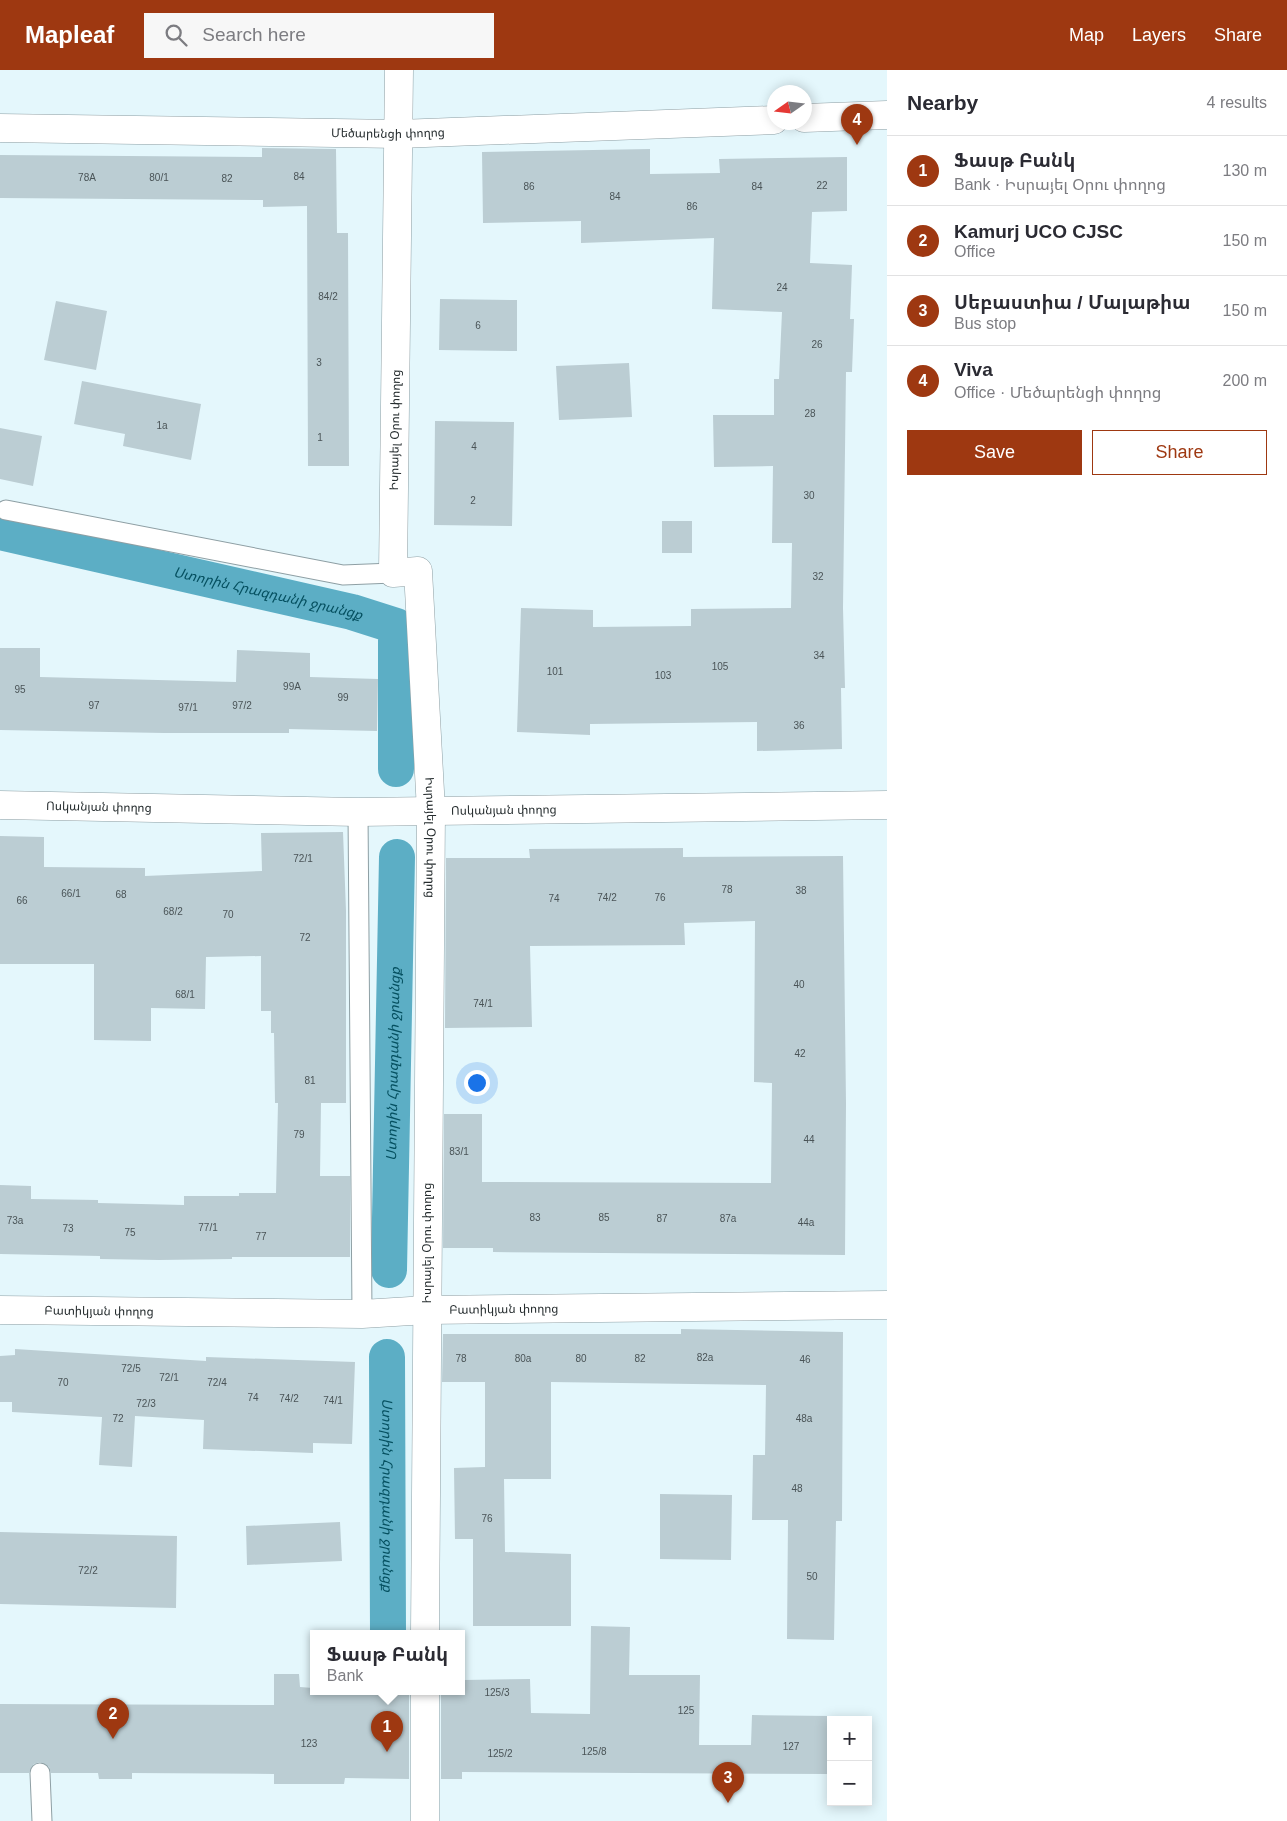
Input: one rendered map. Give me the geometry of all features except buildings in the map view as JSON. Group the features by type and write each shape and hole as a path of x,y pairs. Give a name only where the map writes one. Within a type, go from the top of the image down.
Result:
{"street":[{"name":"Իսրայել Օրու փողոց","path":"399,70 393,573 418,571 431,810 425,1630"},
{"path":"812,118 887,115"},
{"name":"Մեծարենցի փողոց","path":"0,128 399,134 767,120"},
{"name":"Ոսկանյան փողոց","path":"0,805 358,812 887,804"},
{"name":"Բատիկյան փողոց","path":"0,1310 362,1314 427,1310 887,1305"},
{"path":"425,1695 425,1821"}],"lane":[{"path":"6,510 343,575 393,573"},
{"path":"358,812 362,1314"},
{"path":"40,1773 42,1821"}],"waterway":[{"name":"Ստորին Հրազդանի ջրանցք","path":"0,532 352,612 396,626 396,769"},
{"name":"Ստորին Հրազդանի ջրանցք","path":"389,1270 397,857"},
{"name":"Ստորին Հրազդանի ջրանցք","path":"387,1357 388,1630"}],"place":[{"name":"Viva","path":"857,145"},
{"name":"Kamurj UCO CJSC","path":"113,1739"},
{"name":"Ֆասթ Բանկ","path":"387,1752"},
{"name":"Սեբաստիա / Մալաթիա","path":"728,1803"}]}
